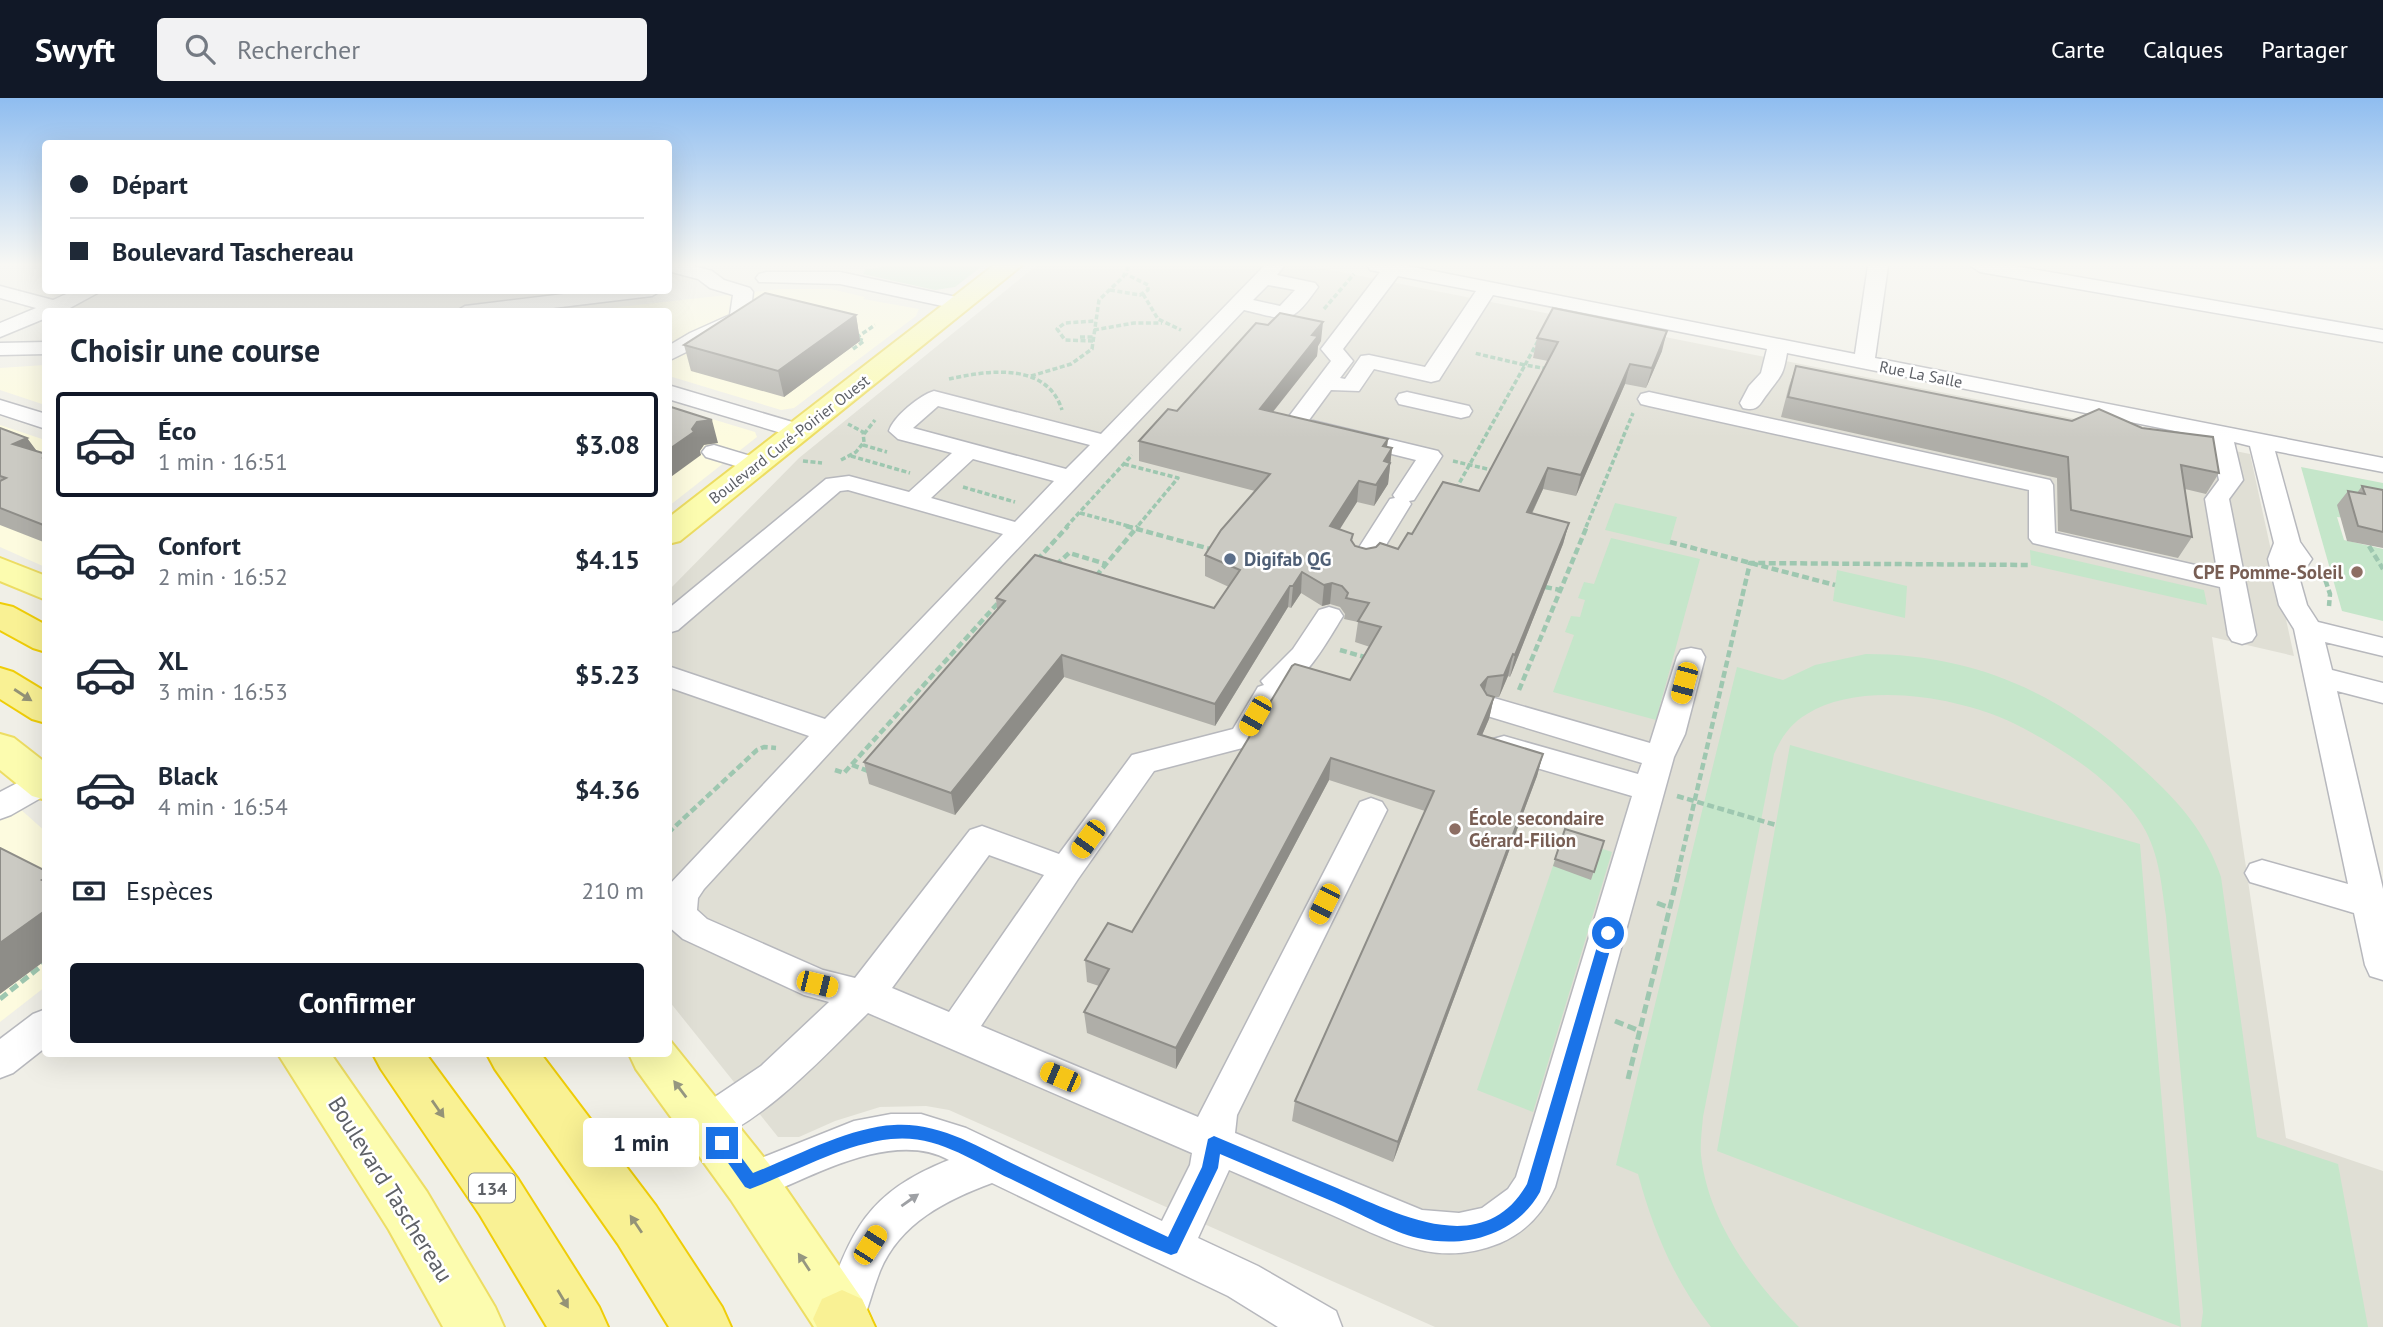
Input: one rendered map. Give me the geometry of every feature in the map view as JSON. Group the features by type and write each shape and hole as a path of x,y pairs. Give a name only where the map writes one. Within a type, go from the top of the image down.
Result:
{"highway":[{"path":"0,615 42,638"},
{"path":"0,681 42,707"},
{"name":"134","path":"400,1057 499,1197 579,1327"},
{"path":"514,1057 637,1225 702,1327"}],"main road":[{"name":"Boulevard Curé-Poirier Ouest","path":"672,531 756,465 797,445 938,323"},
{"path":"0,568 42,584"},
{"path":"0,748 42,781"},
{"name":"Boulevard Taschereau","path":"305,1057 408,1211 475,1327"},
{"path":"655,1057 750,1182 844,1323"}],"street":[{"path":"0,331 22,323"},
{"path":"672,353 697,337 731,323"},
{"path":"1219,323 692,880 681,895 678,908 683,920 695,929 817,984 883,1001 1418,1230 1466,1234 1507,1218 1527,1199 1539,1172 1658,797 1659,757 1670,734 1691,657"},
{"path":"1283,406 1320,358 1332,349 1349,323"},
{"path":"1325,383 1351,386 1369,361 1431,375 1465,323"},
{"name":"Rue La Salle","path":"1668,323 2383,464"},
{"path":"1864,363 1870,323"},
{"path":"2315,323 2383,335"},
{"path":"1750,411 1757,391 1772,376 1778,345"},
{"path":"0,349 42,348"},
{"path":"1332,349 1342,360 1295,423 1430,456 1364,560"},
{"path":"672,394 797,445"},
{"path":"1070,478 904,433 901,427 934,398 1105,442"},
{"path":"1407,399 1461,411"},
{"path":"1642,404 1750,411 1771,427 2041,485 2042,538 2232,582"},
{"path":"0,407 42,421"},
{"path":"2220,432 2231,480 2217,499 2242,635"},
{"path":"2260,440 2287,543 2302,563 2314,610 2308,629 2376,906 2383,965"},
{"path":"914,501 968,451"},
{"path":"714,452 756,465"},
{"path":"672,621 831,485 845,482 1020,531"},
{"path":"956,1033 1066,870 1143,764 1243,737 1272,688 1303,656 1329,616"},
{"path":"2308,629 2383,647"},
{"path":"672,677 830,732"},
{"path":"2319,677 2383,692"},
{"path":"1506,701 1659,757"},
{"path":"1502,753 1658,797"},
{"path":"0,807 42,784"},
{"path":"1171,1247 1210,1168 1219,1114 1371,810"},
{"path":"708,1124 775,1078 877,979 982,839 1066,870"},
{"path":"2262,873 2376,906"},
{"path":"0,1061 42,1029"},
{"path":"750,1182 835,1147 891,1132 921,1132 953,1141 993,1163 1243,1281 1320,1327"},
{"path":"844,1323 870,1245 889,1218 917,1195 951,1178 993,1163"}],"path":[{"path":"1065,323 1057,329 1065,340 1094,339"},
{"path":"1031,376 1083,358 1092,349 1095,323"},
{"path":"1094,330 1120,325 1155,323"},
{"path":"1163,323 1187,332"},
{"path":"853,349 864,341 856,338 875,325"},
{"path":"1452,495 1542,334"},
{"path":"1080,337 1094,339"},
{"path":"1449,348 1552,370"},
{"path":"1506,701 1560,590 1642,404"},
{"path":"797,445 816,463 850,456 862,446 864,435 857,427 840,422"},
{"path":"1031,566 1137,449"},
{"path":"850,456 914,474"},
{"path":"1469,465 1497,471"},
{"path":"1088,585 1178,478 1142,468"},
{"path":"960,487 1018,503"},
{"path":"1080,513 1221,552"},
{"path":"1670,542 1835,585"},
{"path":"2369,545 2383,569"},
{"path":"1049,574 1065,554 1106,564"},
{"path":"1750,563 2031,565"},
{"path":"1628,1079 1696,802 1750,563"},
{"path":"1545,587 1560,590"},
{"path":"832,769 845,773 1004,596"},
{"path":"1334,648 1372,659"},
{"path":"672,829 757,750 771,747"},
{"path":"852,765 877,775"},
{"path":"1658,797 1696,802 1776,825"},
{"path":"1657,903 1670,908"},
{"path":"0,999 42,965"},
{"path":"1606,1018 1640,1031"}],"shaded area":[{"path":"672,323 906,323 794,408 781,410 672,377"},
{"name":"École secondaire Gérard-Filion","path":"965,323 1597,323 2250,454 2294,656 2212,637 2286,1138 2383,1171 2383,1327 1435,1327 949,1110 926,1106 880,1107 835,1121 799,1137 778,1137 672,1005 672,587 799,458"},
{"path":"42,365 42,404 0,390 0,368"},
{"path":"672,407 755,432 757,437 672,504"},
{"path":"0,425 42,439 42,566 0,547"},
{"path":"0,791 42,828 42,989 0,1022"}],"green space":[{"name":"CPE Pomme-Soleil","path":"2301,467 2383,483 2383,507 2347,518 2337,517 2344,540 2383,549 2383,621 2342,611"},
{"path":"1615,503 1677,517 1669,545 1605,530"},
{"path":"1611,538 1700,559 1656,720 1553,692 1574,635 1565,632 1571,616 1580,617 1585,600 1578,598 1584,582 1594,584"},
{"path":"2030,550 2204,590 2207,605 2031,565"},
{"path":"1837,570 1907,586 1905,618 1833,601"},
{"path":"1866,654 1907,656 1982,671 2050,700 2114,743 2190,818 2215,861 2221,877 2257,1137 2338,1164 2368,1327 2201,1327 2203,1312 2166,916 2158,866 2146,831 2127,804 2098,776 2065,752 2013,723 1966,706 1938,700 1882,695 1854,697 1807,714 1787,731 1774,754 1703,1117 1701,1150 1705,1179 1723,1227 1735,1249 1765,1290 1799,1327 1711,1327 1698,1310 1667,1255 1638,1174 1616,1165 1737,667 1783,680 1815,665"},
{"path":"1790,745 2140,844 2181,1327 1717,1151"},
{"path":"1563,836 1612,852 1533,1112 1477,1090"}],"building":[{"path":"718,323 844,323 778,371 684,345"},
{"path":"1256,323 1322,323 1312,335 1318,336 1260,409 1388,439 1383,446 1392,448 1384,461 1390,463 1376,485 1359,481 1330,526 1353,534 1351,540 1355,546 1366,549 1376,547 1380,543 1398,549 1408,533 1412,534 1443,482 1479,491 1558,342 1537,338 1545,323 1629,323 1667,331 1652,368 1630,364 1581,475 1548,468 1527,512 1569,523 1515,655 1513,654 1504,675 1488,677 1481,685 1487,695 1494,697 1478,734 1543,754 1398,1142 1295,1101 1434,791 1331,758 1176,1048 1084,1012 1109,969 1085,960 1108,923 1132,932 1292,666 1295,664 1350,680 1381,627 1358,621 1369,603 1346,598 1348,593 1342,586 1332,583 1324,585 1302,572 1293,586 1290,586 1215,704 1062,655 951,793 864,762 1005,601 996,598 1035,555 1214,608 1240,570 1205,555 1221,530 1270,474 1139,441 1168,409 1177,411"},
{"path":"1796,366 2072,421 2099,409 2142,428 2213,437 2219,473 2181,465 2192,537 2071,510 2068,457 1788,397"},
{"path":"672,407 712,420 697,422 692,429 694,432 672,447"},
{"path":"0,428 27,438 13,444 42,453 42,524 0,508 0,481 6,478 0,476"},
{"path":"2362,486 2383,490 2383,532 2358,526 2348,491 2365,494"},
{"path":"1565,829 1604,841 1594,872 1555,859"},
{"path":"0,848 42,869 42,913 0,943"}],"place":[{"name":"Digifab QG","path":"1230,559"},
{"name":"CPE Pomme-Soleil","path":"2357,572"},
{"name":"École secondaire Gérard-Filion","path":"1455,829"}],"route":[{"path":"722,1143 750,1182 854,1140 891,1132 921,1132 953,1141 993,1163 1171,1247 1210,1168 1214,1144 1403,1225 1434,1233 1466,1234 1507,1218 1527,1199 1534,1186 1608,933"}]}
